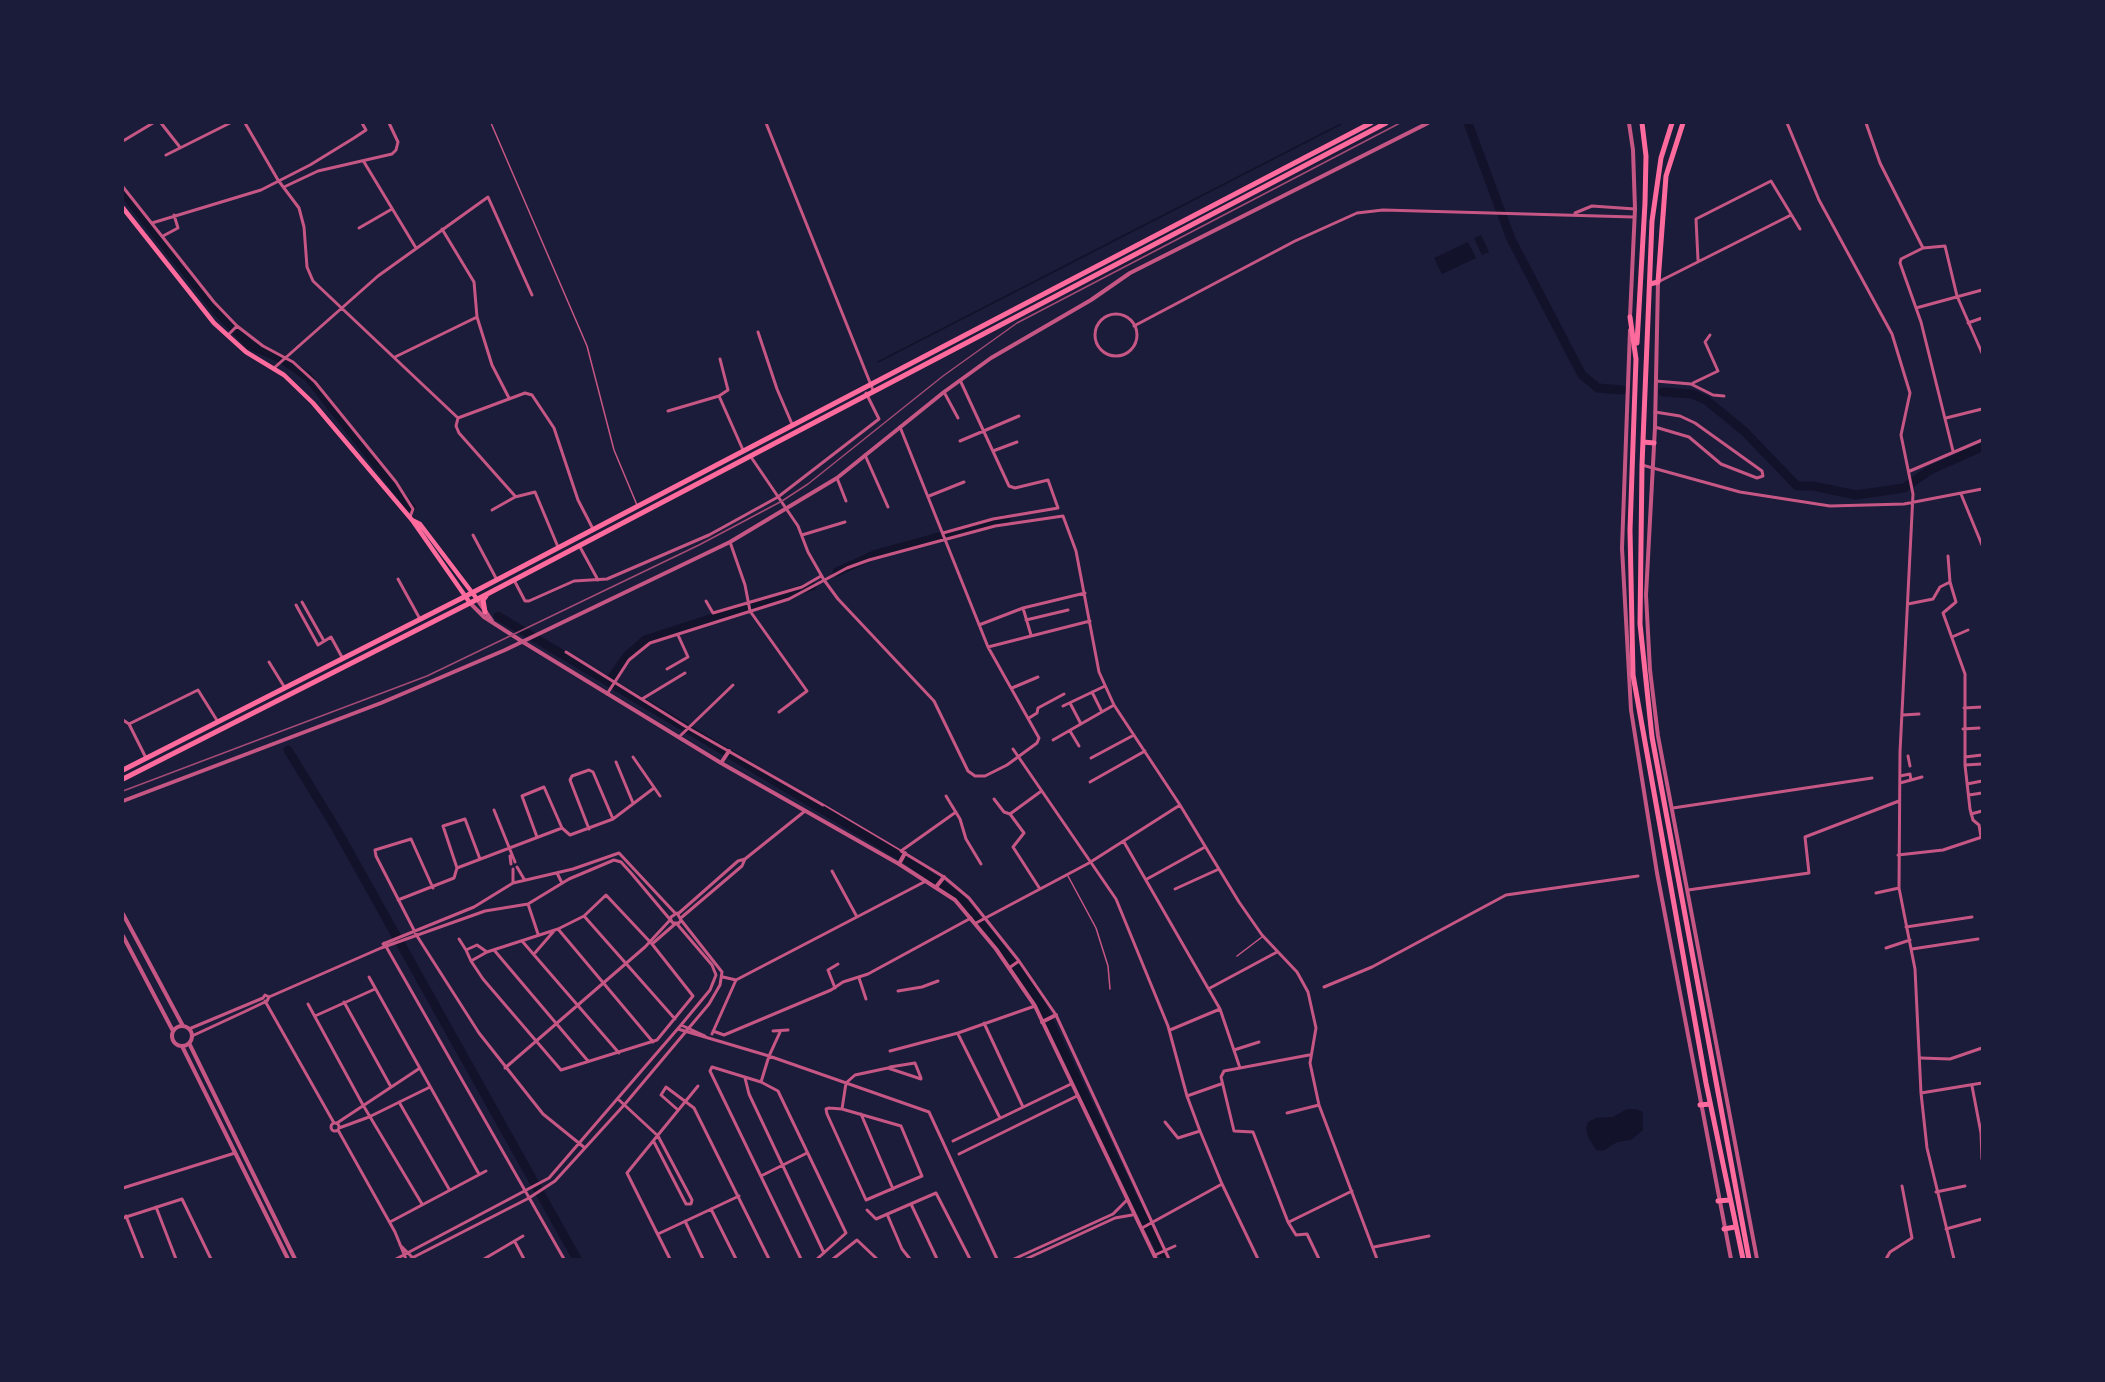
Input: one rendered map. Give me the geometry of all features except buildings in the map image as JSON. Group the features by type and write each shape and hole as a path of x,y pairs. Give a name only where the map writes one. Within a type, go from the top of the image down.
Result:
{"highway":[{"path":"123,770 420,620 869,383 1371,123"},
{"path":"123,779 470,603 1386,123"},
{"path":"1642,123 1646,156 1630,530 1634,684 1710,1104 1735,1227 1747,1259"},
{"path":"1672,123 1661,158 1656,189 1650,274 1642,465 1640,624 1655,736 1747,1259"},
{"path":"1650,284 1658,278 1666,176 1683,123"},
{"path":"1650,274 1658,278"},
{"path":"1630,317 1636,359"},
{"path":"1643,442 1654,443"},
{"path":"1630,530 1641,531"},
{"path":"486,612 483,600 492,591"},
{"path":"1688,1036 1697,1035"},
{"path":"1700,1105 1710,1104"},
{"path":"1718,1200 1729,1200"},
{"path":"1724,1230 1735,1227"},
{"path":"1747,1259 1757,1258"}],"main road":[{"path":"123,208 202,311 246,352 275,366 309,399 411,518 470,603"},
{"path":"411,518 420,524 477,599"}],"street":[{"path":"123,141 153,123"},
{"path":"162,123 179,146"},
{"path":"166,154 229,123"},
{"path":"245,123 303,217 309,275 340,309 458,418"},
{"path":"152,222 261,190 310,165 366,130 362,123"},
{"path":"284,187 318,171 389,156 396,150 398,142 389,123"},
{"path":"766,123 873,390"},
{"path":"123,801 381,703 534,637 729,542 837,478 944,392 991,358 1091,300 1130,273 1428,123"},
{"path":"1629,123 1633,150 1635,209 1622,530 1624,623 1631,710 1648,824 1731,1259"},
{"path":"1787,123 1819,200 1862,276 1896,343 1910,393 1901,435 1913,494 1900,754 1899,888 1912,949 1928,1148 1936,1191 1954,1259"},
{"path":"1866,123 1880,163 1923,248"},
{"path":"364,162 416,248"},
{"path":"1698,260 1696,219 1769,182 1773,182 1800,229"},
{"path":"123,187 214,302 236,326 252,339 285,357 315,382 379,460 413,509 411,518"},
{"path":"275,366 340,309 416,248 488,197 532,295"},
{"path":"1573,214 1592,206 1635,209"},
{"path":"359,228 392,209"},
{"path":"1134,326 1295,241 1357,213 1383,210 1634,217"},
{"path":"163,236 178,228 174,214"},
{"path":"1658,278 1666,277 1791,215"},
{"path":"442,229 474,282 477,317 492,366 509,398"},
{"path":"1953,451 1916,308 1900,261 1923,248 1943,245 1947,249 1957,296 1982,353"},
{"path":"1658,278 1666,277"},
{"path":"1658,278 1655,427 1646,603 1655,736 1673,808 1757,1258"},
{"path":"1916,308 1982,290"},
{"path":"1119,315 1127,317 1134,326 1136,341 1126,353 1111,355 1099,346 1096,331 1104,318 1119,315"},
{"path":"394,357 477,317"},
{"path":"1968,322 1982,318"},
{"path":"228,335 236,326"},
{"path":"758,332 777,389 792,424"},
{"path":"1691,384 1718,371 1705,342 1710,335"},
{"path":"668,411 719,396 728,390 720,359"},
{"path":"608,693 629,660 643,646 789,599 854,564 994,522 1058,508 1048,480 1010,487 960,380"},
{"path":"1656,382 1691,384 1713,395 1724,396"},
{"path":"944,392 958,418"},
{"path":"458,418 509,398 529,393 542,408 554,428 575,491 593,529"},
{"path":"514,580 527,602 574,581 598,580 637,567 687,545 778,497 879,420 867,393"},
{"path":"719,396 743,450"},
{"path":"1946,418 1982,409"},
{"path":"1655,412 1680,416 1695,423 1762,471 1762,476 1757,478 1721,464 1689,438 1655,427"},
{"path":"960,441 1019,416"},
{"path":"458,418 456,426 459,433 515,497"},
{"path":"750,455 788,509 823,579 934,701 970,773 985,776 1000,770 1039,741 1029,718 988,647 900,427"},
{"path":"1910,473 1953,451 1982,440"},
{"path":"993,452 1017,442"},
{"path":"865,455 888,507"},
{"path":"1642,465 1740,492 1830,506 1912,503 1982,489"},
{"path":"837,478 846,501"},
{"path":"928,496 964,482"},
{"path":"492,510 515,497 535,492 558,547"},
{"path":"1961,494 1982,545"},
{"path":"944,536 994,522 1063,516 1074,542 1097,663 1104,686 1263,936 1297,972 1311,1002 1316,1028 1310,1055 1319,1106 1377,1259"},
{"path":"802,535 845,522"},
{"path":"1622,530 1630,530"},
{"path":"472,535 497,580"},
{"path":"729,542 750,610 807,692 779,712"},
{"path":"580,545 598,580"},
{"path":"1898,855 1935,851 1982,837 1979,825 1972,820 1965,765 1963,729 1965,674 1942,612 1956,604 1950,582 1948,556"},
{"path":"398,579 420,620"},
{"path":"706,601 713,613 823,579"},
{"path":"1908,604 1933,598 1940,587 1950,582"},
{"path":"979,625 1023,608 1085,593"},
{"path":"477,599 494,624"},
{"path":"302,602 324,641"},
{"path":"470,603 494,624 523,642 805,811 900,862 926,881 938,886 955,900 977,922 1011,967 1035,1006 1132,1215 1155,1256 1175,1246"},
{"path":"296,605 318,645 331,638 343,659"},
{"path":"1023,608 1031,635"},
{"path":"1026,620 1068,610"},
{"path":"988,647 1090,621"},
{"path":"1952,636 1968,630"},
{"path":"667,669 688,657 678,634"},
{"path":"566,652 687,729 823,805"},
{"path":"269,662 285,688"},
{"path":"642,699 685,673"},
{"path":"1012,688 1038,677"},
{"path":"680,736 732,685"},
{"path":"1063,706 1104,686"},
{"path":"129,724 198,690 218,722"},
{"path":"1092,692 1102,712"},
{"path":"1029,718 1037,712 1038,708 1064,694"},
{"path":"1070,703 1081,724"},
{"path":"1053,741 1114,705"},
{"path":"1964,708 1982,706"},
{"path":"1903,715 1919,714"},
{"path":"123,720 129,724 146,758"},
{"path":"1963,729 1979,728"},
{"path":"1070,731 1079,746"},
{"path":"1091,758 1134,735"},
{"path":"1013,749 1089,863 1116,899 1170,1030 1187,1096 1200,1131 1222,1184 1258,1259"},
{"path":"1090,782 1145,751"},
{"path":"722,762 728,752"},
{"path":"1965,757 1982,755"},
{"path":"1900,762 1910,763 1908,756"},
{"path":"633,757 660,796"},
{"path":"616,762 633,803"},
{"path":"1965,765 1982,764"},
{"path":"589,829 570,780 581,773 593,772 613,819"},
{"path":"1900,776 1910,774 1912,780"},
{"path":"1900,783 1922,777"},
{"path":"1673,808 1872,778"},
{"path":"1967,784 1982,780"},
{"path":"537,837 521,797 543,787 546,788 562,828 568,835 613,819 654,788"},
{"path":"1010,814 1041,792"},
{"path":"1969,795 1982,793"},
{"path":"946,796 956,812 966,839 981,864"},
{"path":"994,799 1006,814 1010,814 1024,834 1013,847 1040,889"},
{"path":"1688,890 1809,873 1805,837 1899,801"},
{"path":"977,922 1089,863 1180,805"},
{"path":"494,810 514,866 524,879"},
{"path":"645,947 671,918 738,861 745,859 805,811"},
{"path":"900,862 903,853 956,812"},
{"path":"1971,814 1982,812"},
{"path":"398,900 454,878 457,868 441,828 462,818 465,819 480,859"},
{"path":"457,868 562,828"},
{"path":"433,888 411,839 377,849 376,856 417,936 464,1013 543,1114 585,1148"},
{"path":"1124,842 1210,988 1220,1009 1240,1068"},
{"path":"1147,879 1205,847"},
{"path":"381,948 390,940 482,903 513,883 557,873 619,853 677,913 719,966 723,976 714,997 686,1032 560,1177 529,1198 409,1258 396,1259"},
{"path":"903,853 943,878 969,898 1019,962 1055,1016 1108,1123 1149,1224 1169,1259"},
{"path":"505,1068 645,947 652,944 682,919 742,866 745,859"},
{"path":"182,1046 189,1043 192,1036 264,1000 265,995 269,997 381,948 485,911 528,904 562,883 614,860 621,862 703,954 715,969 716,979 710,990 678,1029 555,1171 541,1184 409,1253"},
{"path":"513,883 514,866"},
{"path":"631,873 635,869"},
{"path":"1175,889 1219,869"},
{"path":"832,871 857,917"},
{"path":"557,873 562,883"},
{"path":"1324,987 1372,967 1506,895 1638,876"},
{"path":"938,886 943,878"},
{"path":"926,881 736,980 712,1033 724,1035 835,988 843,982 859,978 971,917"},
{"path":"1875,893 1899,888"},
{"path":"704,891 708,896"},
{"path":"459,939 471,961 483,979 561,1070 653,1042 661,1037 693,994 609,896 603,896 584,916 556,929 487,952 471,961"},
{"path":"482,903 485,911"},
{"path":"528,904 539,934"},
{"path":"123,914 183,1026 189,1029 192,1036"},
{"path":"584,916 675,1019"},
{"path":"1906,927 1972,917"},
{"path":"443,920 445,925"},
{"path":"534,954 556,929"},
{"path":"556,929 653,1042"},
{"path":"123,936 173,1031 173,1040 182,1046 288,1259"},
{"path":"1912,949 1978,939"},
{"path":"1887,948 1910,940"},
{"path":"522,941 619,1053"},
{"path":"384,943 564,1259"},
{"path":"466,950 477,945 487,952"},
{"path":"495,950 589,1062"},
{"path":"703,954 707,950"},
{"path":"1210,988 1277,952"},
{"path":"1011,967 1019,962"},
{"path":"835,988 828,970 838,964"},
{"path":"723,976 736,980"},
{"path":"369,977 479,1174"},
{"path":"859,978 866,999"},
{"path":"897,991 922,987 938,981"},
{"path":"315,1016 375,989"},
{"path":"189,1029 264,1000"},
{"path":"264,1000 336,1123 409,1258"},
{"path":"344,1002 391,1087"},
{"path":"308,1004 369,1117 422,1204"},
{"path":"890,1051 958,1033 1035,1006"},
{"path":"1170,1030 1220,1009"},
{"path":"1043,1021 1055,1016"},
{"path":"984,1023 1023,1107"},
{"path":"681,1025 706,1036"},
{"path":"173,1031 183,1026"},
{"path":"678,1029 769,1056 929,1112 997,1259"},
{"path":"773,1031 788,1030"},
{"path":"761,1082 780,1032"},
{"path":"958,1033 1000,1118"},
{"path":"1234,1050 1259,1042"},
{"path":"189,1043 295,1259"},
{"path":"1921,1058 1950,1059 1982,1048"},
{"path":"1310,1055 1222,1072 1221,1084 1234,1131 1253,1132 1288,1222 1298,1235 1307,1234 1318,1259"},
{"path":"842,1109 846,1083 855,1075 888,1068 915,1063 921,1078 888,1068"},
{"path":"801,1259 711,1068 715,1067 761,1082 777,1090 846,1233 817,1259"},
{"path":"420,1068 336,1123 332,1129 338,1129 369,1117 430,1087"},
{"path":"745,1078 748,1092 824,1252"},
{"path":"1922,1093 1982,1083"},
{"path":"953,1141 1071,1084"},
{"path":"1187,1096 1221,1084"},
{"path":"670,1259 627,1174 698,1086"},
{"path":"1972,1086 1981,1132 1982,1159"},
{"path":"678,1110 662,1096 661,1092 669,1087 694,1108 769,1259"},
{"path":"960,1154 1077,1096"},
{"path":"618,1099 658,1136 667,1149 692,1204 686,1204 654,1142"},
{"path":"399,1102 449,1190"},
{"path":"1287,1113 1319,1106"},
{"path":"829,1108 861,1114 900,1126 922,1176 866,1199 826,1112 829,1108"},
{"path":"861,1114 893,1189"},
{"path":"1165,1122 1178,1138 1200,1131"},
{"path":"660,1153 667,1149"},
{"path":"123,1188 235,1153"},
{"path":"761,1176 807,1153"},
{"path":"390,1222 486,1170"},
{"path":"555,1171 560,1177"},
{"path":"1141,1229 1222,1184"},
{"path":"1886,1259 1890,1252 1912,1238 1902,1186"},
{"path":"1936,1191 1965,1186"},
{"path":"1288,1222 1352,1191"},
{"path":"682,1196 688,1192"},
{"path":"867,1210 874,1219 937,1194 970,1259"},
{"path":"657,1234 739,1196"},
{"path":"143,1259 125,1217 180,1198 211,1259"},
{"path":"1026,1259 1114,1216 1126,1201"},
{"path":"911,1204 937,1259"},
{"path":"156,1207 176,1259"},
{"path":"711,1209 736,1259"},
{"path":"887,1214 902,1249 910,1259"},
{"path":"1014,1259 1114,1216 1132,1215"},
{"path":"1946,1229 1982,1219"},
{"path":"685,1221 704,1259"},
{"path":"486,1258 523,1236"},
{"path":"1374,1247 1429,1236"},
{"path":"833,1259 858,1240 877,1259"},
{"path":"514,1242 524,1259"},
{"path":"400,1245 409,1253 409,1258"}],"lane":[{"path":"491,123 587,346 614,450 638,506"},
{"path":"823,805 903,853"},
{"path":"1067,875 1096,928 1108,966 1110,989"},
{"path":"1237,956 1263,936"}],"shaded area":[{"path":"1481,235 1489,252 1482,255 1474,238"},
{"path":"1468,242 1476,258 1442,274 1434,258"},
{"path":"1627,1109 1643,1112 1643,1130 1631,1140 1617,1142 1603,1151 1596,1150 1588,1137 1586,1128 1588,1122 1596,1118 1613,1117"}],"waterway":[{"path":"878,362 1343,123"},
{"path":"1468,123 1511,239 1582,375 1598,388 1622,390"},
{"path":"123,192 216,310 250,345 282,359 308,377 411,508"},
{"path":"1663,392 1692,394 1706,400 1744,431 1797,486 1813,486 1856,495 1904,488 1930,470 1982,447"},
{"path":"837,572 876,554 1006,519"},
{"path":"611,679 627,656 645,640 812,586"},
{"path":"498,616 909,861 961,899 1017,969 1041,1004 1137,1207 1166,1259"},
{"path":"288,750 337,830 577,1259"}],"railway":[{"path":"123,791 427,676 699,545 782,501 808,484 943,376 1017,323 1400,123"}]}
